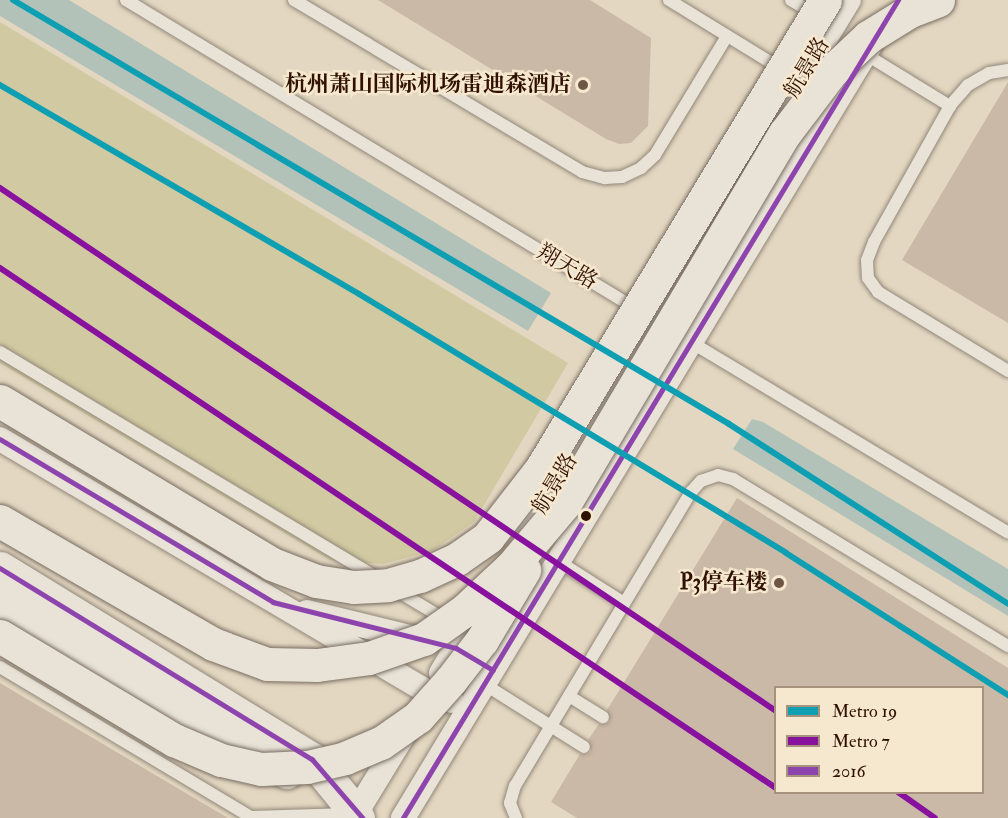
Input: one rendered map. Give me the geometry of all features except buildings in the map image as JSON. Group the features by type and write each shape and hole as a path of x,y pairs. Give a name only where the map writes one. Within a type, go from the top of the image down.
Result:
{"main road":[{"path":"0,636 174,740 220,760 261,768 307,767 345,758 381,743 418,717 452,680 482,640 792,124 832,70 868,37 910,11 938,0"},
{"path":"0,401 272,564 316,581 354,587 388,585 420,576 457,559 488,537 541,469 829,13"},
{"path":"0,521 213,644 267,664 317,665 369,658 424,639 465,610 504,573 565,503"},
{"path":"0,568 312,759 359,816"},
{"path":"0,601 359,816"}],"street":[{"name":"航景路","path":"359,816 456,648 800,81 829,13 849,0"},
{"name":"航景路","path":"403,818 898,0"},
{"path":"0,439 429,693 470,707"},
{"path":"273,602 456,648 488,677"}],"lane":[{"name":"翔天路","path":"126,0 1008,533"},
{"path":"294,0 582,172 605,178 622,177 641,168 656,155 726,36"},
{"path":"669,0 800,81"},
{"path":"791,0 829,13"},
{"path":"865,54 950,106"},
{"path":"1008,70 989,73 968,85 950,106 874,242 867,260 868,278 878,292 1008,371"},
{"path":"0,352 453,624 456,648"},
{"path":"516,818 510,803 515,786 691,492 701,481 717,475 733,479 1008,646"},
{"path":"558,561 624,603"},
{"path":"0,667 252,817 359,816"},
{"path":"488,677 551,726 584,747"},
{"path":"569,696 603,717"}],"shaded area":[{"path":"0,0 69,0 551,293 528,331 0,16"},
{"path":"0,22 568,363 474,522 432,551 383,564 330,560 0,363"},
{"path":"752,419 763,422 1008,569 1008,616 733,449"}],"metro line":[{"name":"19","path":"13,0 729,424 1008,604"},
{"name":"19","path":"0,85 359,294 786,553 1008,695"},
{"name":"7","path":"0,188 774,710"},
{"name":"7","path":"0,268 774,787"},
{"name":"7","path":"901,794 935,818"}],"transit line":[{"name":"2016","path":"403,818 898,0"},
{"name":"2016","path":"0,439 273,602 456,648 493,670"},
{"name":"2016","path":"0,568 312,759 363,818"}],"place":[{"name":"杭州萧山国际机场雷迪森酒店","path":"583,85"},
{"name":"P3停车楼","path":"779,583"}]}
